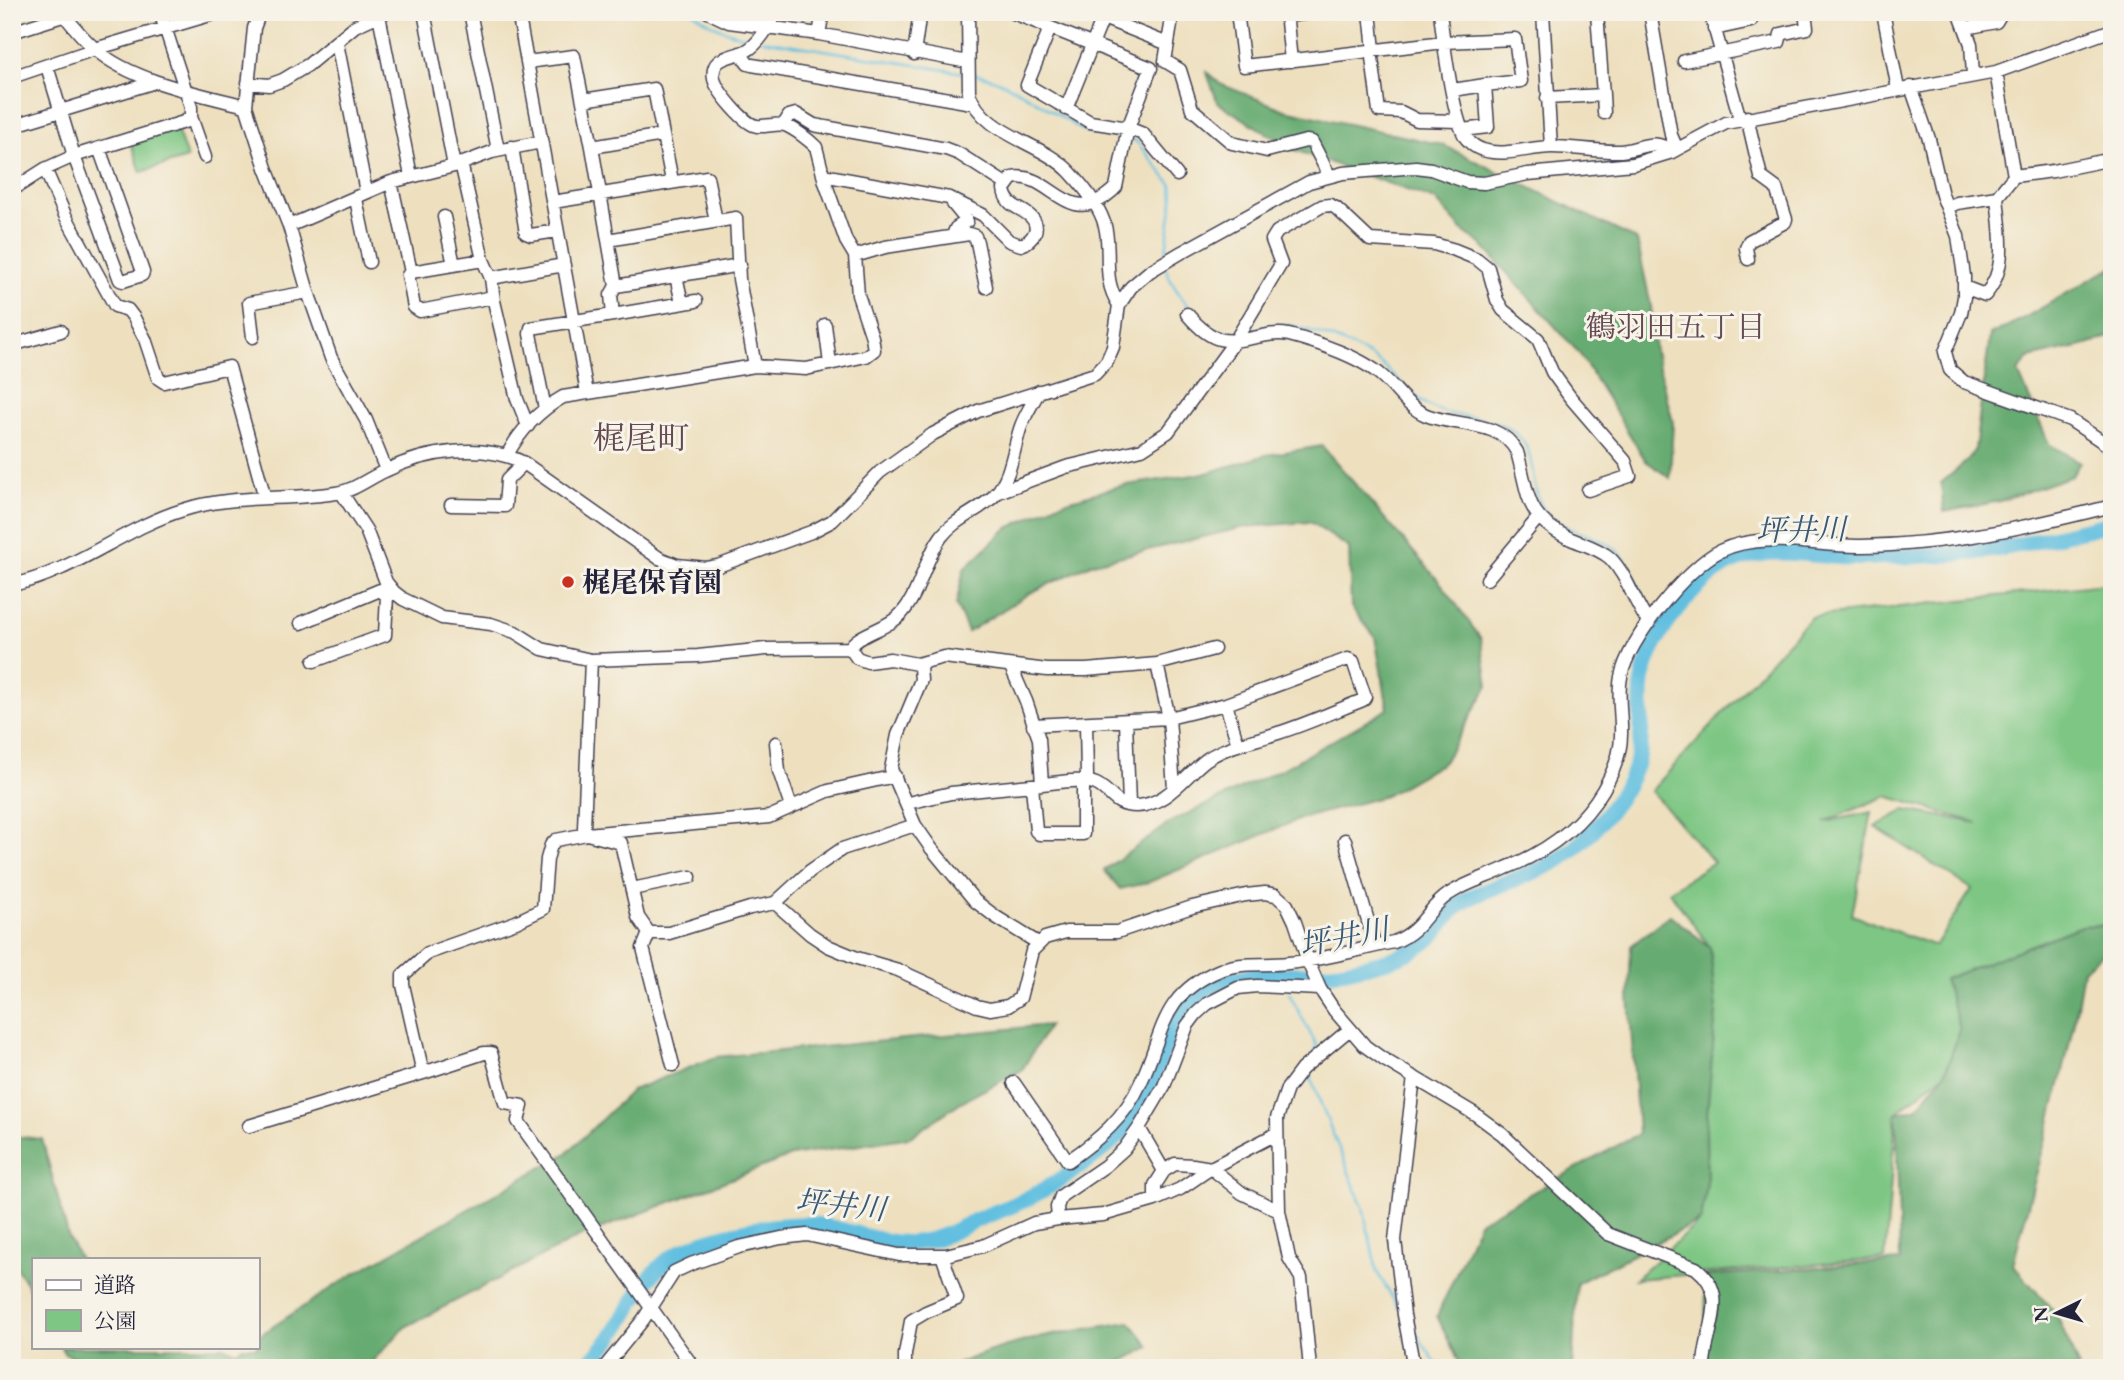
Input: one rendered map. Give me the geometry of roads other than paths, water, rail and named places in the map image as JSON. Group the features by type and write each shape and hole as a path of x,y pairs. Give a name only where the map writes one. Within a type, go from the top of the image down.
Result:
{"street":[{"path":"12,17 15,12"},
{"path":"160,12 205,158"},
{"path":"12,77 220,12"},
{"path":"260,12 254,28 246,106 289,226 331,358 366,420 387,470"},
{"path":"424,12 458,165 483,260 491,278 517,399 528,426"},
{"path":"470,12 498,150"},
{"path":"518,12 587,393"},
{"path":"708,12 729,22 819,34 914,54 968,62"},
{"path":"507,455 528,426 545,409 563,397 755,366 797,369 869,355 874,350 858,295 855,256 846,241 816,147 784,125 750,124 720,93 714,79 715,66 720,59 753,45 772,23 775,12"},
{"path":"819,34 824,12"},
{"path":"914,54 920,12"},
{"path":"968,12 969,93 972,103 980,113 1004,131 1057,159 1095,203 1105,227 1108,278 1112,295 1119,305"},
{"path":"823,175 948,198 983,215 1009,241 1021,245 1032,239 1035,223 1006,198 1006,184 1012,178 1029,177 1078,206 1095,203 1112,192 1116,187 1127,135 1151,68 1011,12"},
{"path":"1169,12 1171,25 1165,61 1180,71 1192,109 1232,143 1267,151 1306,141 1312,142 1329,175"},
{"path":"1237,12 1244,65 1444,42 1515,39 1521,81 1452,90"},
{"path":"1291,61 1286,14 1320,12"},
{"path":"1370,12 1378,111 1401,112 1417,120 1488,127 1485,85"},
{"path":"1440,12 1452,90 1461,126 1467,139 1484,150 1496,152 1552,147 1602,151 1656,144 1674,150"},
{"path":"1543,12 1552,147"},
{"path":"1597,12 1604,113"},
{"path":"1650,12 1674,150"},
{"path":"1710,12 1720,54 1744,118 1761,177 1776,188 1786,219 1749,241 1746,247 1748,259"},
{"path":"1714,29 1751,21 1749,12"},
{"path":"1684,61 1779,42 1781,34 1807,28 1805,12"},
{"path":"1883,12 1905,88 1929,139 1942,194 1958,236 1964,286 1961,313 1945,352 1950,370 1964,382 2070,420 2112,449"},
{"path":"1958,12 1970,44 1973,75"},
{"path":"1966,29 1996,22 2001,12"},
{"path":"12,32 67,13 95,49 155,82 246,106"},
{"path":"248,83 269,85 283,80 337,43 355,26 383,13 411,176"},
{"path":"1066,109 1103,18 1168,44"},
{"path":"1050,28 1027,85 1090,122 1127,135 1143,134 1177,174"},
{"path":"12,586 37,579 183,510 214,503 341,492 420,458 471,451 507,455 524,463 659,558 677,565 706,568 718,566 811,532 832,521 880,472 933,434 978,411 1095,373 1107,361 1113,346 1119,305 1131,287 1150,271 1309,182 1329,175 1416,167 1431,169 1467,182 1484,183 1528,174 1633,164 1674,150 1713,129 1744,118 1996,72 2112,30"},
{"path":"337,43 369,262"},
{"path":"740,52 752,65 972,103"},
{"path":"527,62 574,56 616,286 611,295 613,315"},
{"path":"47,66 75,156 122,281 143,274 99,148"},
{"path":"1996,72 2014,176"},
{"path":"12,126 155,82"},
{"path":"583,100 654,89 672,181"},
{"path":"1547,97 1603,96"},
{"path":"784,125 789,116 796,114 814,125 946,149 959,154 1006,184"},
{"path":"12,190 45,169 75,156 184,122 191,117"},
{"path":"592,147 663,135"},
{"path":"289,226 391,182 458,165 498,150 541,142"},
{"path":"512,147 526,233 531,235 557,231"},
{"path":"1964,286 1985,295 1994,284 2000,270 1997,197 2014,176 2112,159"},
{"path":"45,169 65,215 115,306 128,310 138,325 160,380 164,382 229,367 265,498"},
{"path":"552,202 708,177 716,221"},
{"path":"391,182 411,272 408,275 414,307 417,310 493,297"},
{"path":"90,199 114,190"},
{"path":"1948,207 1957,203 1997,197"},
{"path":"948,198 968,221 953,230 953,235"},
{"path":"301,623 380,590 436,616 491,624 515,632 542,649 591,660 698,656 766,649 850,648 855,642 890,625 899,617 913,598 940,537 996,493 1066,467 1142,449 1156,441 1181,417 1239,335 1281,264 1272,240 1277,232 1322,206 1330,205 1370,240 1434,244 1477,259 1488,268 1497,300 1503,310 1538,339 1558,381 1625,461 1630,476 1588,490"},
{"path":"444,216 454,265"},
{"path":"608,240 736,218 739,279 755,366"},
{"path":"855,256 885,247 970,234 975,236 986,287"},
{"path":"106,244 130,235"},
{"path":"411,272 483,260"},
{"path":"491,278 564,265"},
{"path":"616,286 740,265"},
{"path":"677,276 681,303"},
{"path":"253,337 249,303 308,292"},
{"path":"545,409 530,330 534,326 696,301"},
{"path":"1187,314 1212,338 1289,335 1362,363 1382,376 1408,404 1424,414 1443,421 1494,431 1514,446 1527,494 1538,517 1561,534 1608,556 1623,574 1641,613 1654,617"},
{"path":"825,325 830,364"},
{"path":"12,345 61,331"},
{"path":"996,493 1004,482 1021,427 1039,391"},
{"path":"451,505 505,506 506,481 524,463"},
{"path":"314,661 385,635 390,594 366,530 341,492"},
{"path":"1014,1083 1068,1161 1095,1143 1126,1109 1140,1084 1160,1027 1186,990 1202,978 1236,965 1252,962 1308,962 1406,937 1419,927 1445,897 1461,886 1508,868 1550,846 1587,814 1603,789 1620,751 1621,675 1633,643 1688,575 1706,559 1721,551 1762,540 1861,546 1975,537 2026,528 2112,506"},
{"path":"1487,579 1538,517"},
{"path":"850,648 860,661 890,659 917,664 944,657 1048,670 1096,670 1157,664 1214,649"},
{"path":"908,803 951,793 1086,782 1096,784 1111,799 1138,806 1157,801 1206,760 1223,750 1280,733 1366,697 1353,661 1348,659 1226,705 1168,718 1033,724"},
{"path":"587,834 583,817 591,660"},
{"path":"917,664 920,667 921,680 898,735 891,769 908,803 915,825 975,901 1038,943"},
{"path":"1157,664 1168,718 1174,789"},
{"path":"1011,667 1027,701 1039,739 1036,831 1039,834 1081,835 1084,832 1086,723"},
{"path":"1226,705 1238,745"},
{"path":"1126,721 1129,805"},
{"path":"776,743 779,771 791,807"},
{"path":"424,1073 403,975 428,953 516,922 543,909 547,859 551,845 556,840 587,834 769,817 828,792 895,776"},
{"path":"649,933 668,933 775,903 810,871 842,849 915,825"},
{"path":"587,834 621,843 638,917 649,933"},
{"path":"1345,840 1374,946"},
{"path":"632,889 690,877"},
{"path":"775,903 828,946 898,970 990,1009 1008,1006 1020,998 1032,951 1045,938 1066,932 1117,932 1192,907 1265,892 1276,895 1287,905 1319,987 1350,1030 1374,1053 1475,1114 1502,1135 1608,1234 1696,1268 1706,1276 1714,1299 1714,1317 1704,1368"},
{"path":"649,933 643,948 673,1065"},
{"path":"1058,1219 1057,1207 1061,1196 1114,1158 1139,1128 1164,1086 1179,1041 1187,1026 1207,1004 1238,988 1319,987"},
{"path":"1310,1368 1301,1279 1289,1258 1279,1211 1277,1118 1287,1089 1302,1069 1350,1030"},
{"path":"249,1126 491,1053 505,1103 522,1106 518,1121 694,1368"},
{"path":"1413,1368 1395,1240 1414,1077"},
{"path":"1139,1128 1164,1171"},
{"path":"604,1368 648,1304 674,1272 739,1247 780,1238 807,1236 899,1255 942,1255 983,1245 1034,1223 1103,1215 1155,1200 1180,1189 1211,1168 1276,1134"},
{"path":"1155,1200 1155,1185 1164,1171 1175,1164 1211,1168 1242,1193 1279,1211"},
{"path":"905,1368 912,1321 957,1299 942,1255"}],"waterway":[{"path":"693,12 722,29 753,38"},
{"path":"763,40 964,73"},
{"path":"974,74 1016,89 1082,130 1092,134 1120,137"},
{"path":"1130,139 1136,141 1172,185 1173,200 1165,258"},
{"path":"1166,268 1179,294 1203,321 1218,331 1235,332"},
{"path":"1245,331 1282,325 1333,339 1373,358 1433,408 1492,421 1513,431 1527,448 1538,497 1548,515 1562,525 1614,548 1631,570 1653,611"},
{"name":"坪井川","path":"583,1368 610,1339 646,1283 675,1255 727,1235 790,1225 825,1226 872,1238 920,1242 945,1235 1017,1204 1056,1183 1086,1162 1126,1127 1144,1101 1180,1016 1204,991 1218,984 1249,976 1335,972 1399,957 1430,938 1462,902 1557,861 1594,829 1627,784 1639,755 1642,687 1647,661 1678,609 1707,579 1722,568 1752,555 1768,553 1862,558 1981,551 2112,523"},
{"path":"1658,616 1665,624"},
{"path":"1281,975 1285,983"},
{"path":"1289,993 1317,1046 1315,1052"},
{"path":"1311,1069 1312,1081 1363,1207 1377,1272 1398,1307"},
{"path":"1412,1327 1439,1368"}],"place":[{"name":"梶尾保育園","path":"568,582"}],"district":[{"name":"鶴羽田五丁目","path":"1676,327"},
{"name":"梶尾町","path":"641,438"}]}
